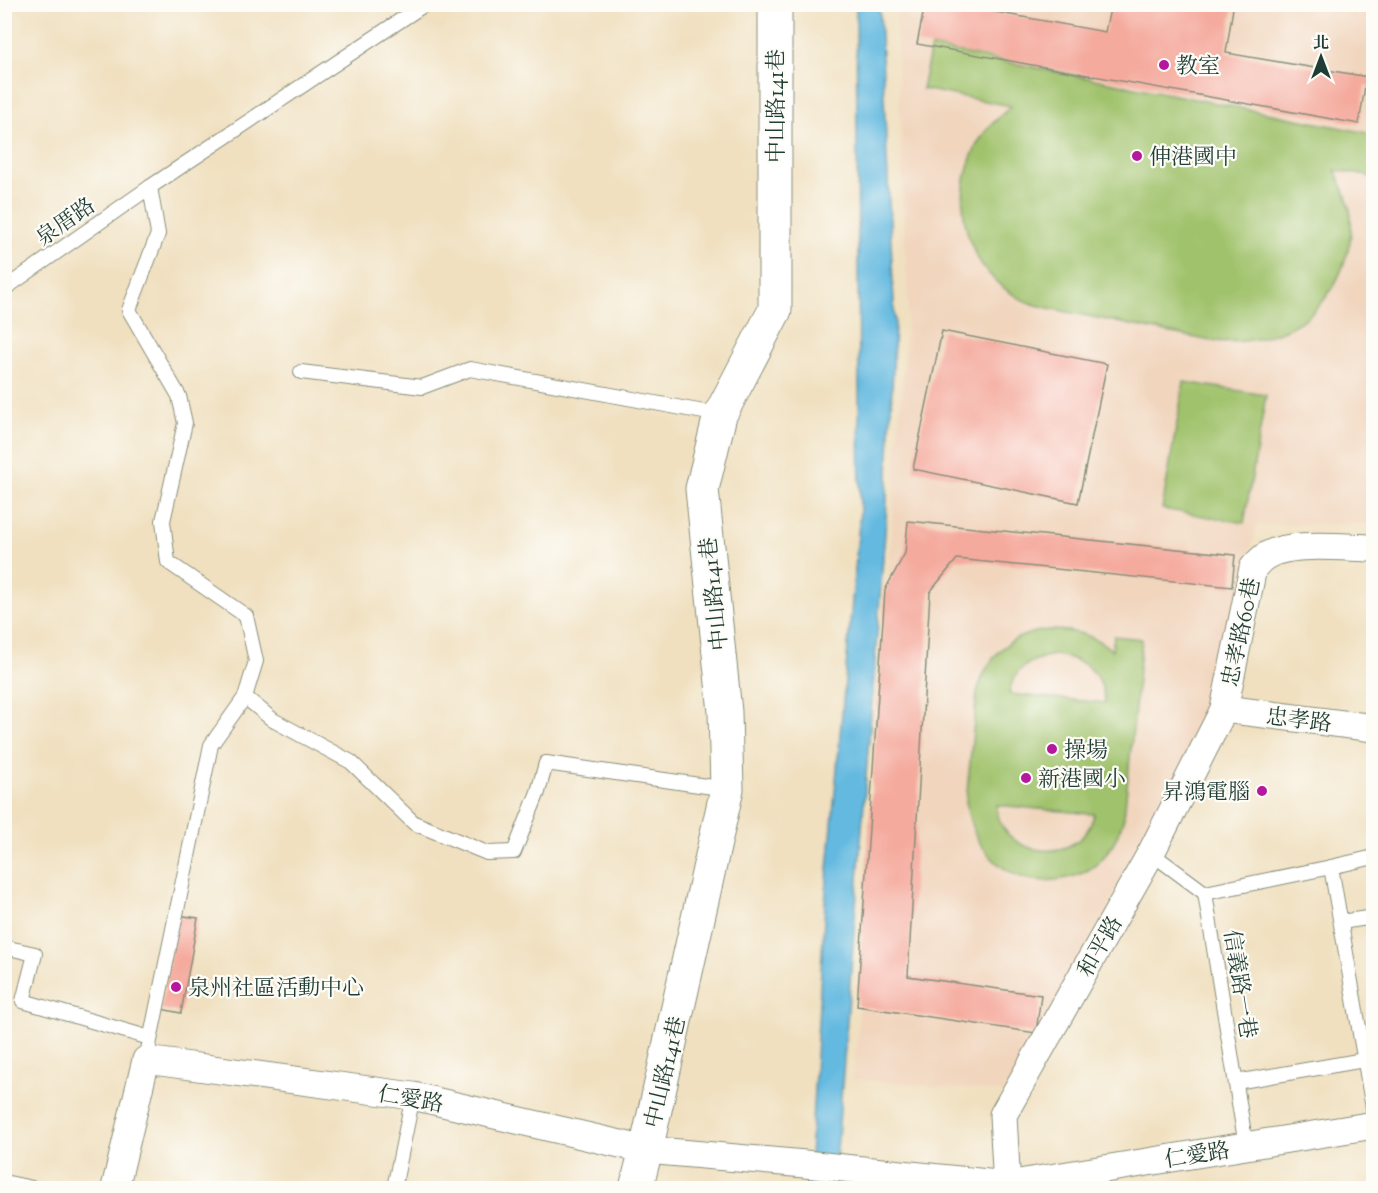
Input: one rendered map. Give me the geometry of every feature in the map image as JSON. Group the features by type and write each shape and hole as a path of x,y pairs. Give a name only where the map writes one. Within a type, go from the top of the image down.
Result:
{"street":[{"name":"中山路141巷","path":"636,1188 727,789 725,712 702,489 720,414 775,310 775,4"},
{"name":"忠孝路60巷","path":"1224,709 1253,568 1264,557 1296,546 1374,548"},
{"name":"忠孝路","path":"1224,709 1374,729"},
{"name":"和平路","path":"1007,1186 1003,1115 1151,853 1224,709"},
{"name":"仁愛路","path":"148,1049 413,1096 646,1149 842,1167 1007,1186 1374,1125"},
{"path":"115,1188 148,1049"}],"lane":[{"name":"泉厝路","path":"4,289 150,187 425,4"},
{"path":"4,947 34,954 23,1000 148,1049 211,745 245,697 256,662 246,616 168,562 163,521 185,423 179,396 129,310 158,234 150,187"},
{"path":"301,372 422,387 470,369 720,414"},
{"path":"245,697 273,720 351,762 414,823 487,853 514,852 538,792 546,762 727,789"},
{"path":"1151,853 1205,893 1374,857"},
{"path":"1330,867 1374,1114"},
{"name":"信義路一巷","path":"1205,893 1246,1146"},
{"path":"1341,922 1374,917"},
{"path":"1236,1082 1364,1059"},
{"path":"394,1188 413,1096"},
{"path":"4,1182 32,1188"}],"shaded area":[{"path":"895,5 1373,5 1373,524 1257,525 1212,709 1009,1093 853,1079 866,946 895,478 908,308"}],"green space":[{"path":"931,47 1373,134 1373,177 1335,170 1350,209 1351,236 1344,264 1332,289 1315,310 1296,324 1265,337 1234,342 1211,341 1048,308 1018,297 995,281 981,264 971,244 965,223 963,200 965,178 982,136 1011,106 922,89"},
{"path":"1184,382 1266,395 1244,523 1162,509"},
{"path":"1048,630 1074,632 1097,640 1112,650 1114,636 1142,639 1124,817 1119,832 1109,850 1092,867 1068,878 1043,881 1026,878 997,863 977,837 966,802 977,692 982,679 987,667 1002,649 1022,636","holes":["1053,655 1074,659 1090,668 1100,682 1105,703 1009,694 1014,678 1023,667","997,805 1093,814 1094,814 1086,832 1074,843 1058,849 1041,850 1025,846 1010,836 1001,823"]}],"water":[{"path":"856,5 878,5 880,14 895,324 886,520 834,1188 807,1188 825,903 860,512"}],"building":[{"name":"教室","path":"925,4 974,4 973,8 1105,32 1111,4 1211,4 1233,8 1226,53 1374,78 1374,87 1365,86 1359,124 917,44"},
{"path":"942,331 1107,364 1078,503 913,469"},
{"path":"908,521 1235,555 1232,587 957,559 930,592 908,976 1041,995 1036,1033 857,1006 885,590 905,553"},
{"name":"泉州社區活動中心","path":"177,915 198,918 181,1013 161,1009"}],"place":[{"name":"教室","path":"1164,65"},
{"name":"伸港國中","path":"1137,156"},
{"name":"操場","path":"1052,749"},
{"name":"新港國小","path":"1026,778"},
{"name":"昇鴻電腦","path":"1262,791"},
{"name":"泉州社區活動中心","path":"176,987"}]}
